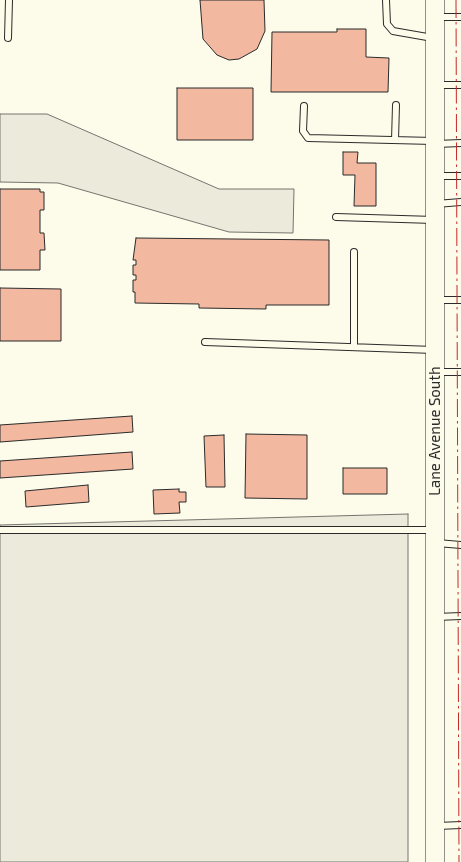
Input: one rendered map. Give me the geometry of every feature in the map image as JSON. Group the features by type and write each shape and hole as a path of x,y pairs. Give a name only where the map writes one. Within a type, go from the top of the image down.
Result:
{"main road":[{"name":"Lane Avenue South","path":"435,8 436,862"}],"lane":[{"path":"8,38 9,0"},
{"path":"386,0 387,24 393,31 435,39"},
{"path":"435,8 461,17"},
{"path":"435,84 461,84"},
{"path":"395,140 396,105"},
{"path":"304,106 303,131 308,138 461,143"},
{"path":"434,176 461,176"},
{"path":"336,218 434,212 461,202"},
{"path":"354,252 354,347"},
{"path":"435,300 461,300"},
{"path":"205,342 435,350"},
{"path":"435,372 461,372"},
{"path":"0,530 435,537 461,545"},
{"path":"435,617 461,616"},
{"path":"435,826 461,825"}],"shaded area":[{"path":"0,114 47,114 219,189 294,189 293,233 229,232 58,183 0,182"},
{"path":"408,514 408,862 0,862 0,525"}],"building":[{"path":"200,0 264,0 265,31 257,49 239,59 229,60 217,55 203,39"},
{"path":"337,29 366,29 366,57 389,58 388,92 271,92 272,32 337,32"},
{"path":"177,88 253,88 253,140 177,140"},
{"path":"343,152 358,152 357,163 376,163 376,206 354,206 355,175 343,175"},
{"path":"0,189 40,189 40,192 44,192 44,210 40,210 40,233 44,233 45,250 40,250 40,270 0,270"},
{"path":"136,238 329,240 329,305 266,305 266,309 199,308 199,304 135,303 133,280 136,280 136,275 133,275 133,265 136,265 136,260 133,260"},
{"path":"0,288 61,289 61,341 0,341"},
{"path":"132,416 133,432 0,442 0,425"},
{"path":"246,434 307,435 307,499 245,498"},
{"path":"224,435 225,487 206,487 204,436"},
{"path":"132,452 133,469 0,478 0,461"},
{"path":"343,468 387,468 387,494 343,494"},
{"path":"88,485 89,502 26,507 25,491"},
{"path":"179,489 179,492 186,492 186,502 179,502 180,513 154,514 153,490"}],"power":[{"path":"456,0 459,862"}]}
